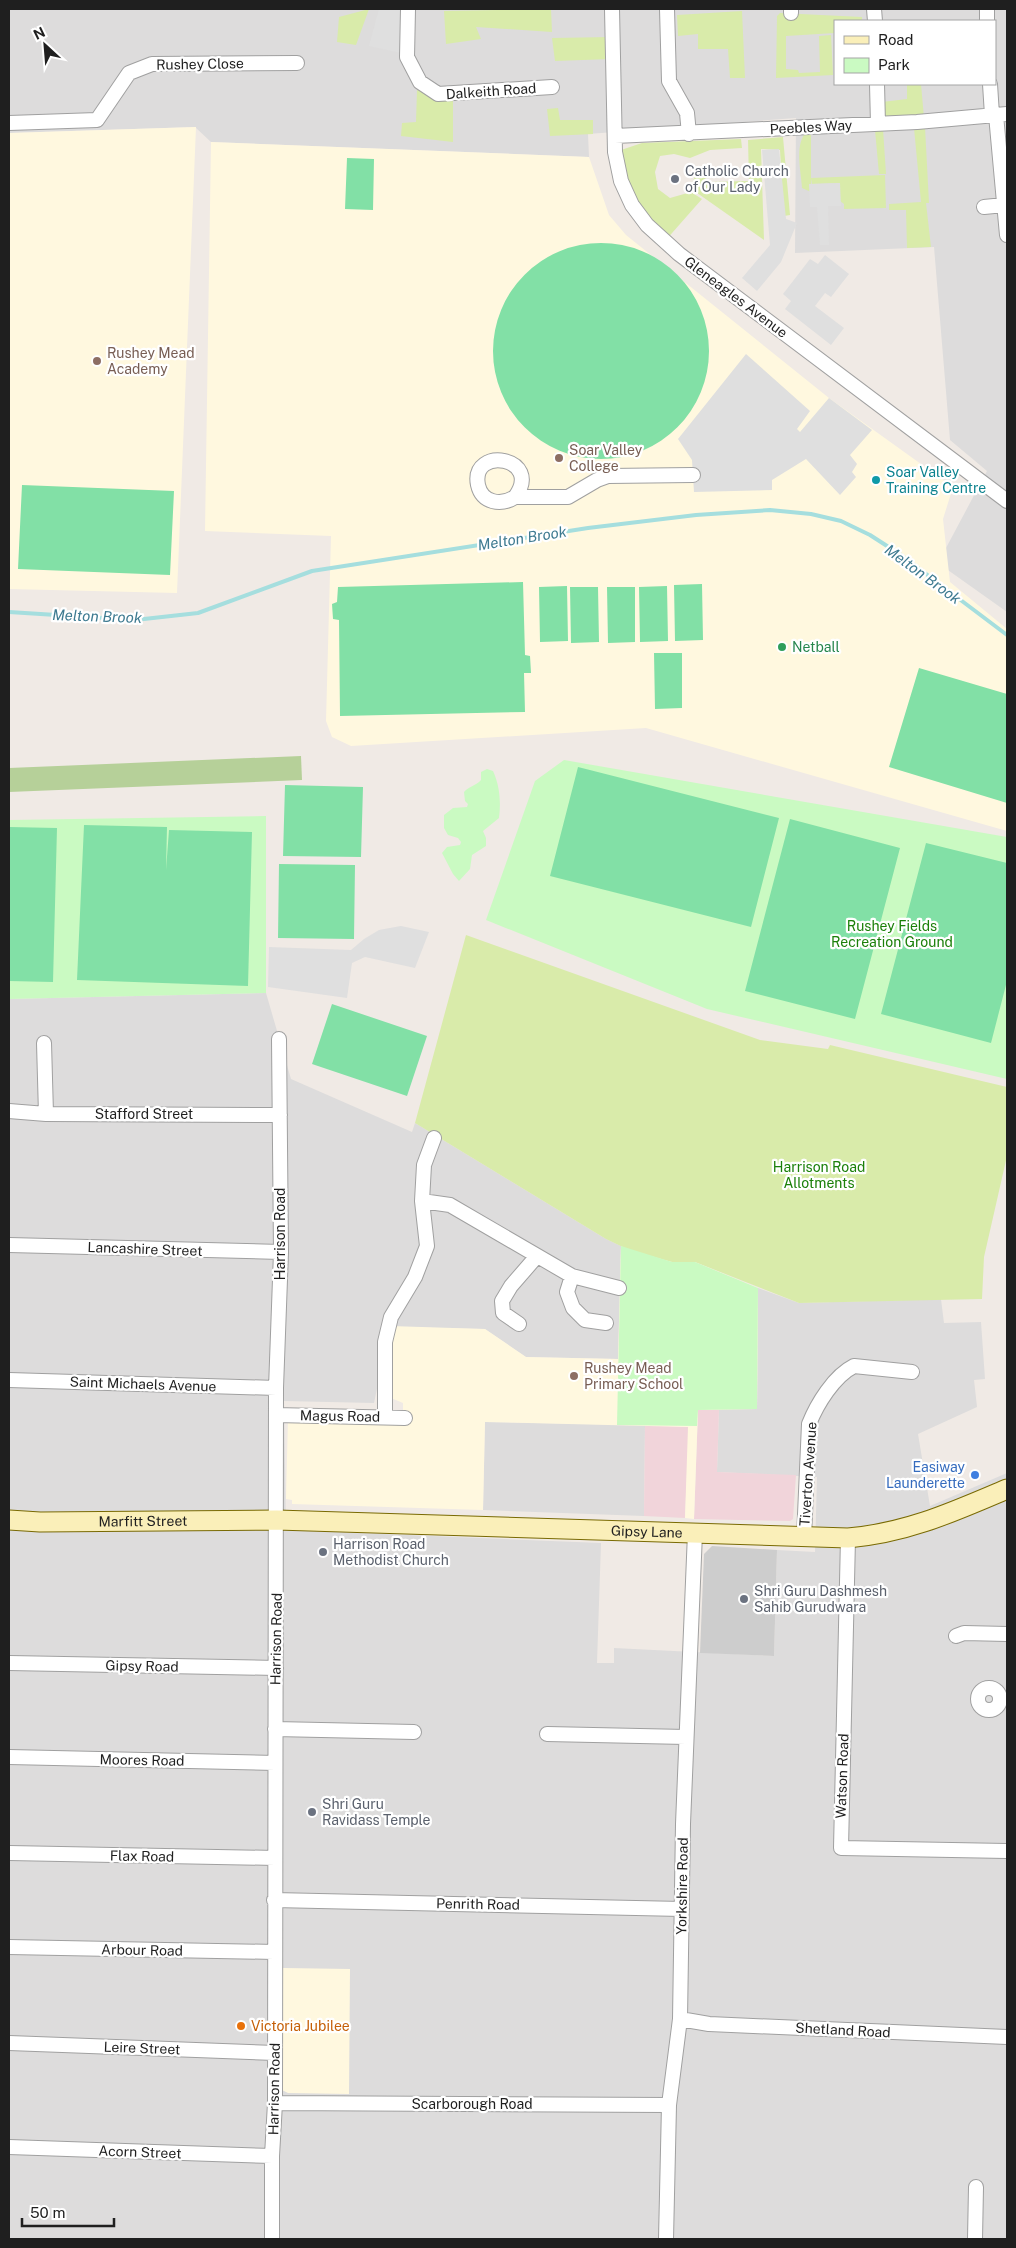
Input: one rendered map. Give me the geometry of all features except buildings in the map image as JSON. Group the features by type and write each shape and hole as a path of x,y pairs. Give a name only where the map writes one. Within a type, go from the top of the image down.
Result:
{"street":[{"name":"Dalkeith Road","path":"408,9 407,57 420,82 438,94 552,86"},
{"name":"Gleneagles Avenue","path":"612,9 615,152 621,181 632,205 647,225 679,254 1007,501"},
{"path":"667,9 669,81 687,113 689,134"},
{"name":"Rushey Close","path":"9,123 97,120 129,73 152,64 297,63"},
{"path":"877,85 878,124"},
{"path":"990,85 998,115 1007,235"},
{"name":"Peebles Way","path":"615,136 878,124 998,115"},
{"path":"984,207 1004,205"},
{"path":"514,497 568,497 597,480 608,476 693,475"},
{"name":"Harrison Road","path":"272,2239 272,2156 275,2103 276,1388 281,1252 279,1039"},
{"path":"44,1043 46,1114"},
{"name":"Stafford Street","path":"9,1111 46,1114 280,1115"},
{"path":"385,1417 386,1342 391,1317 415,1277 427,1246 422,1201 424,1165 434,1138"},
{"path":"422,1201 450,1204 572,1276 619,1288"},
{"name":"Lancashire Street","path":"9,1245 281,1252"},
{"path":"519,1324 503,1312 502,1300 536,1256"},
{"path":"572,1276 567,1292 574,1308 585,1320 606,1323"},
{"name":"Tiverton Avenue","path":"804,1537 809,1424 814,1410 840,1376 854,1366 912,1372"},
{"name":"Saint Michaels Avenue","path":"9,1380 276,1388"},
{"name":"Magus Road","path":"276,1415 405,1418"},
{"name":"Gipsy Lane","path":"277,1520 848,1538 878,1535 915,1526 1007,1489"},
{"name":"Marfitt Street","path":"9,1520 40,1522 277,1520"},
{"name":"Yorkshire Road","path":"666,2239 669,2105 680,2019 686,1737 695,1533"},
{"name":"Watson Road","path":"848,1538 841,1848 1007,1851"},
{"path":"956,1636 964,1633 1007,1634"},
{"name":"Gipsy Road","path":"9,1663 276,1668"},
{"path":"275,1729 414,1732"},
{"path":"548,1734 686,1737"},
{"name":"Moores Road","path":"9,1757 275,1763"},
{"name":"Flax Road","path":"9,1853 275,1858"},
{"name":"Penrith Road","path":"274,1900 682,1909"},
{"name":"Arbour Road","path":"9,1947 274,1952"},
{"name":"Shetland Road","path":"680,2019 709,2024 1007,2037"},
{"name":"Leire Street","path":"9,2044 275,2053"},
{"name":"Scarborough Road","path":"275,2103 669,2105"},
{"name":"Acorn Street","path":"9,2147 272,2156"},
{"path":"975,2239 976,2187"}],"shaded area":[{"path":"9,9 1007,9 1007,612 938,563 987,471 950,440 934,247 795,253 796,118 588,134 589,157 211,142 195,127 9,133"},
{"path":"379,9 405,9 401,53 369,46"},
{"name":"Rushey Mead Academy","path":"196,127 177,593 9,589 9,133"},
{"name":"Soar Valley College","path":"211,142 589,157 609,215 626,235 829,398 953,487 943,519 950,582 1007,629 1007,831 646,728 351,746 332,737 326,721 331,536 205,531"},
{"path":"779,149 786,219 797,223 781,262 757,291 742,278 770,245 762,150"},
{"path":"840,183 841,206 828,206 829,245 820,245 817,207 810,207 809,184"},
{"path":"825,255 849,274 831,297 825,293 815,306 844,328 831,345 785,309 791,301 783,294 810,259 818,264"},
{"path":"746,354 810,411 797,429 800,432 829,398 872,430 850,455 857,464 852,472 856,477 840,495 806,459 772,480 772,490 694,492 692,460 678,439"},
{"path":"401,926 429,932 415,968 365,957 352,963 347,998 268,987 269,947 351,950 379,930"},
{"path":"266,993 291,1079 412,1132 415,1123 606,1239 621,1246 619,1359 526,1357 485,1329 390,1327 374,1403 284,1401 286,1530 601,1543 597,1663 614,1663 614,1648 774,1656 777,1550 815,1552 817,1477 717,1472 719,1409 757,1409 758,1288 799,1303 941,1299 944,1323 981,1322 985,1379 974,1380 977,1407 918,1434 930,1506 1007,1473 1007,2239 9,2239 9,999"},
{"name":"Rushey Mead Primary School","path":"621,1246 672,1262 695,1262 758,1288 757,1409 698,1410 694,1519 685,1518 688,1427 485,1422 483,1510 292,1504 292,1500 286,1499 288,1418 403,1420 403,1403 391,1398 390,1326 485,1329 526,1357 618,1359"},
{"path":"719,1409 717,1472 796,1475 793,1519 790,1521 694,1519 698,1410"},
{"path":"485,1422 645,1425 644,1516 483,1510"},
{"path":"645,1425 689,1427 685,1518 644,1516"},
{"path":"712,1546 777,1550 774,1656 700,1653 704,1554"},
{"path":"989,1689 996,1692 999,1699 996,1706 989,1709 982,1706 979,1699 982,1692"},
{"path":"283,1968 350,1969 349,2094 288,2093 282,2090"}],"green space":[{"path":"369,9 356,45 337,42 339,17"},
{"path":"551,9 552,32 476,27 481,39 446,44 444,11"},
{"path":"742,11 745,78 730,78 728,49 698,49 698,34 678,36 677,15"},
{"path":"780,13 862,17 862,20 834,20 834,33 786,36 786,69 798,70 799,73 820,72 819,36 831,35 833,75 776,78 777,16"},
{"path":"611,37 611,59 555,61 552,38"},
{"path":"907,85 921,85 924,118 884,119 882,102 907,99"},
{"path":"417,90 432,95 453,95 453,142 401,136 402,123 416,122"},
{"path":"558,108 560,120 593,120 593,134 550,136 547,109"},
{"path":"925,127 929,203 926,203 931,247 907,248 906,210 889,210 889,204 921,202 914,128"},
{"path":"883,129 886,174 879,174 875,130"},
{"path":"807,131 811,135 811,178 885,175 886,208 844,209 844,204 840,201 839,183 812,184 811,179 811,192 802,188 799,150 803,136"},
{"path":"783,137 790,215 784,216 780,150 761,149 764,240 690,188 699,167 704,169 707,182 749,181 748,140"},
{"path":"741,139 742,148 710,150 690,158 674,154 660,156 655,172 658,189 670,198 691,192 702,199 665,241 632,205 615,152 642,143"},
{"path":"347,158 374,159 373,210 345,209"},
{"path":"612,243 642,251 652,256 670,267 685,282 701,310 709,340 709,362 701,392 685,420 670,435 642,451 622,457 590,459 560,451 550,446 532,435 517,420 501,392 495,372 493,340 501,310 506,300 517,282 532,267 560,251 580,245"},
{"path":"22,485 174,491 170,575 18,569"},
{"path":"523,582 525,655 530,656 531,673 524,673 525,712 340,716 339,620 333,619 332,604 337,602 338,587"},
{"path":"702,584 703,640 675,641 674,585"},
{"path":"567,586 568,641 540,642 539,587"},
{"path":"667,586 668,641 640,642 639,587"},
{"path":"570,587 598,587 599,642 571,643"},
{"path":"607,587 635,587 635,642 608,643"},
{"path":"654,653 682,653 682,708 655,709"},
{"path":"919,668 1007,694 1007,803 889,767"},
{"path":"301,756 302,780 9,792 9,768"},
{"name":"Rushey Fields Recreation Ground","path":"564,760 1007,837 1007,1079 707,1009 486,920 535,781"},
{"path":"578,767 779,818 751,927 550,876"},
{"path":"487,769 493,771 499,789 499,818 483,831 486,838 486,846 472,855 470,869 459,881 442,853 447,847 460,845 461,842 458,838 448,835 444,828 444,815 453,808 467,807 468,804 465,801 464,792 481,780 481,772"},
{"path":"285,785 363,787 361,857 283,856"},
{"path":"266,816 266,993 9,999 9,820"},
{"path":"790,819 900,848 855,1019 745,991"},
{"path":"84,825 167,827 166,870 169,830 252,832 248,986 77,980"},
{"path":"9,827 57,828 53,982 9,981"},
{"path":"926,843 1007,863 1007,981 991,1043 881,1014"},
{"path":"279,864 355,865 354,939 278,938"},
{"name":"Harrison Road Allotments","path":"466,935 760,1040 828,1049 830,1045 1007,1087 1007,1156 984,1257 982,1299 799,1303 695,1262 672,1262 629,1250 606,1239 415,1123"},
{"path":"332,1004 427,1036 407,1096 312,1064"},
{"path":"621,1246 672,1262 695,1262 758,1288 757,1409 698,1410 697,1426 617,1425"}],"waterway":[{"name":"Melton Brook","path":"9,612 135,620 198,613 312,571 588,528 696,515 770,510 811,514 841,521 870,535 901,555 1007,635"}],"place":[{"name":"Catholic Church of Our Lady","path":"675,179"},
{"name":"Rushey Mead Academy","path":"97,361"},
{"name":"Soar Valley College","path":"559,458"},
{"name":"Soar Valley Training Centre","path":"876,480"},
{"name":"Netball","path":"782,647"},
{"name":"Rushey Mead Primary School","path":"574,1376"},
{"name":"Easiway Launderette","path":"975,1475"},
{"name":"Harrison Road Methodist Church","path":"323,1552"},
{"name":"Shri Guru Dashmesh Sahib Gurudwara","path":"744,1599"},
{"name":"Shri Guru Ravidass Temple","path":"312,1812"},
{"name":"Victoria Jubilee","path":"241,2026"}]}
